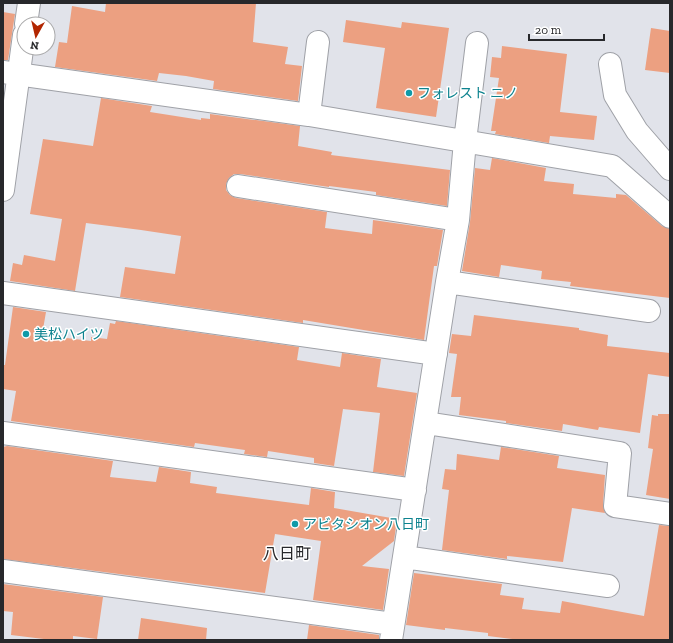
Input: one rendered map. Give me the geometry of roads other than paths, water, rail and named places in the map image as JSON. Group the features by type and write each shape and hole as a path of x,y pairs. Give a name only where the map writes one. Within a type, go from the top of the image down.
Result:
{"street":[{"path":"27,16 29,3"},
{"path":"310,115 318,42"},
{"path":"3,571 392,632 458,220 465,141 477,43"},
{"path":"3,190 11,73 17,56"},
{"path":"610,64 615,95 637,131 670,169"},
{"path":"11,73 310,115 612,166 670,217"},
{"path":"238,186 458,220"},
{"path":"447,282 649,311"},
{"path":"3,294 436,354"},
{"path":"426,423 620,453 615,506 670,514"},
{"path":"3,433 415,490"},
{"path":"404,557 608,586"}],"place":[{"name":"フォレスト ニノ","path":"409,93"},
{"name":"美松ハイツ","path":"26,334"},
{"name":"アビタシオン八日町","path":"295,524"}],"district":[{"name":"八日町","path":"287,553"}]}
